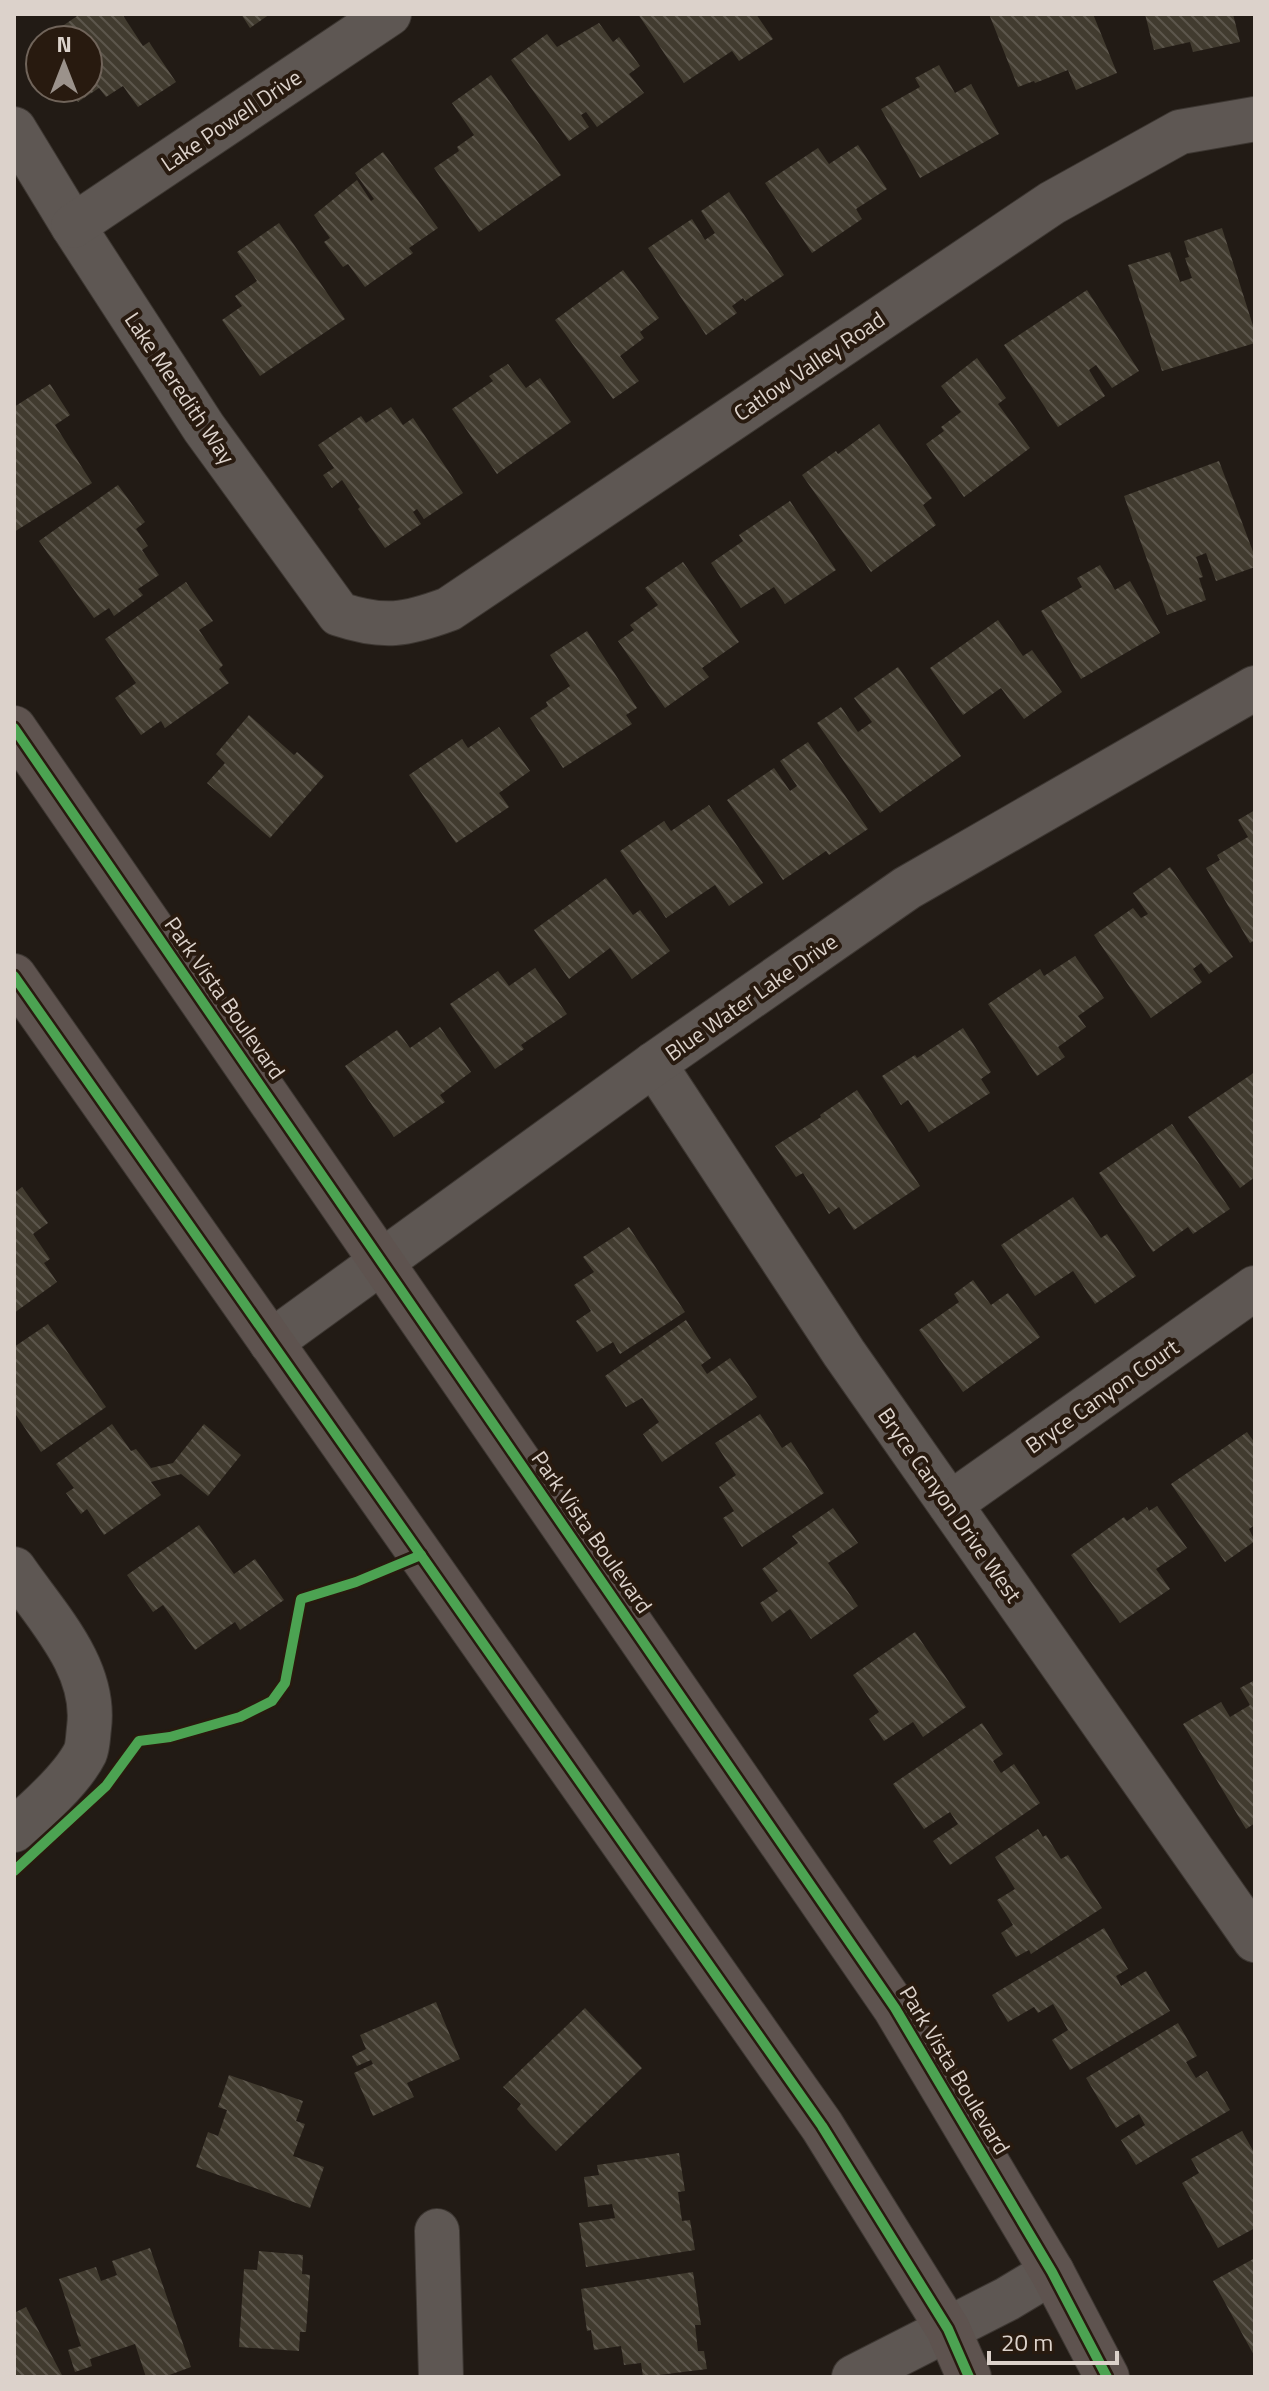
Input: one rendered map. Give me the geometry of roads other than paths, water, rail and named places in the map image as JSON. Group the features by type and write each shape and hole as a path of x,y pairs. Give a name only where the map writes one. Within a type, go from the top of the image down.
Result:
{"main road":[{"name":"Park Vista Boulevard","path":"14,728 895,2008 1052,2272 1107,2377"},
{"path":"14,976 822,2126 948,2329 969,2377"}],"street":[{"name":"Lake Powell Drive","path":"73,226 389,14"},
{"name":"Catlow Valley Road","path":"370,624 414,622 449,609 1052,203 1180,132 1255,119"},
{"name":"Lake Meredith Way","path":"14,129 204,428 339,614 370,624"},
{"name":"Blue Water Lake Drive","path":"271,1342 654,1064 907,888 1255,688"},
{"name":"Bryce Canyon Drive West","path":"654,1064 844,1353 1251,1924"},
{"name":"Bryce Canyon Court","path":"950,1504 1255,1288"},
{"path":"14,1569 74,1657 87,1686 90,1719 86,1751 51,1797 14,1830"},
{"path":"437,2231 441,2377"},
{"path":"854,2377 1007,2299 1052,2272"}]}
